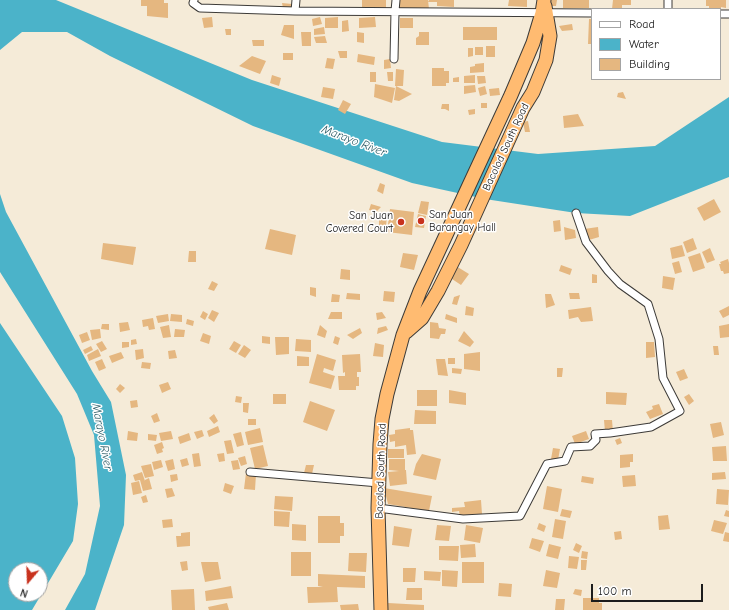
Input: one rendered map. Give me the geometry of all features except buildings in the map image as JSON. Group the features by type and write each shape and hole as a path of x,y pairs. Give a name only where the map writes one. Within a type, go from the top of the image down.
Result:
{"highway":[{"name":"Bacolod South Road","path":"380,610 378,508 382,419 387,394 403,335 420,291 511,95 533,43 544,7"},
{"name":"Bacolod South Road","path":"403,335 422,318 438,291 461,245 523,108 533,92 546,60 550,36 544,7"}],"street":[{"path":"194,0 194,3 200,8 295,11 395,11 544,7 591,13"},
{"path":"295,11 296,0"},
{"path":"394,60 396,0"},
{"path":"378,508 463,519 520,516 547,464 565,461 571,447 590,446 596,440 595,434 650,427 680,411 663,378 659,339 648,304 620,284 608,271 586,242 576,213"},
{"path":"250,472 379,482"}],"water":[{"name":"Marayo River","path":"0,0 56,0 252,80 442,142 538,154 655,146 729,97 729,177 630,216 576,213 485,199 412,183 253,126 110,56 67,32 22,32 0,50"},
{"name":"Marayo River","path":"0,194 6,212 92,371 111,402 126,475 124,525 95,610 65,610 85,574 100,506 94,435 77,394 0,272"},
{"path":"0,323 62,416 75,458 78,504 73,541 48,583 48,562 8,562 8,602 37,602 32,610 0,610"}],"place":[{"name":"San Juan Barangay Hall","path":"421,221"},
{"name":"San Juan Covered Court","path":"401,222"}]}
